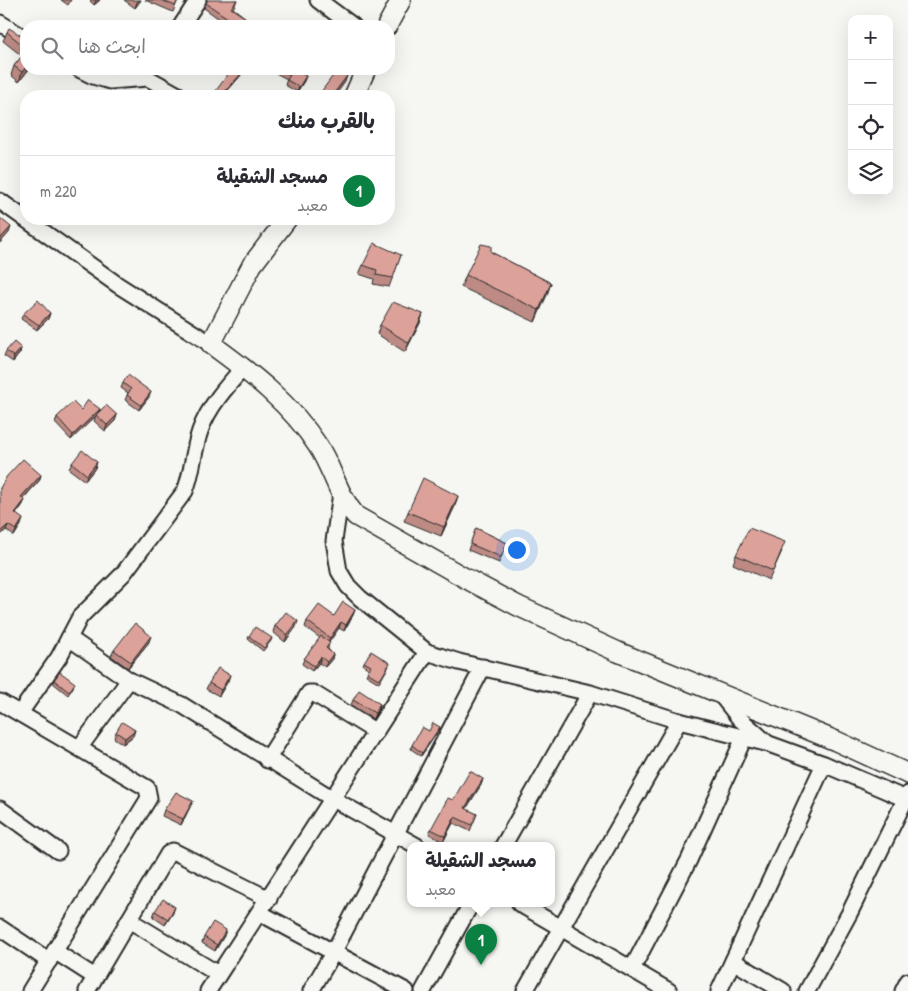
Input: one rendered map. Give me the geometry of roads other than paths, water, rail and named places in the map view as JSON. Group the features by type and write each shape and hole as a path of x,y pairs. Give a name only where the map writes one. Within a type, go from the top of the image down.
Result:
{"street":[{"path":"185,20 198,0"},
{"path":"318,0 344,20"},
{"path":"390,20 400,0"},
{"path":"2,27 20,35"},
{"path":"90,75 110,81 141,75"},
{"path":"154,75 172,90"},
{"path":"357,90 363,75"},
{"path":"0,201 20,215"},
{"path":"33,225 103,275 244,367 276,396 318,445 341,492 356,516 464,578 618,652 908,774"},
{"path":"211,344 252,265 282,225"},
{"path":"20,714 59,657 80,617 123,574 185,491 190,478 200,429 224,391 244,367"},
{"path":"341,492 334,541 339,571 348,586 360,598 427,652 590,693 679,721 769,744 907,798 849,914 807,991"},
{"path":"69,638 129,680 182,705 267,760 411,842"},
{"path":"208,991 270,899 427,652"},
{"path":"311,991 333,953 483,667"},
{"path":"80,747 129,680"},
{"path":"267,760 309,693 313,693 376,732"},
{"path":"505,842 590,693"},
{"path":"722,695 740,719 769,744"},
{"path":"1,704 80,747 147,788 150,793 149,798 30,991"},
{"path":"525,991 679,721"},
{"path":"632,969 689,860 744,738"},
{"path":"719,991 824,764"},
{"path":"0,809 58,851"},
{"path":"87,991 168,854 173,851 270,899"},
{"path":"423,991 469,907"},
{"path":"525,907 669,991"},
{"path":"260,914 406,991"},
{"path":"129,920 218,974"},
{"path":"0,928 52,957 95,977"},
{"path":"733,961 783,991"},
{"path":"903,991 908,981"}],"place":[{"name":"مسجد الشقيلة","path":"481,965"}]}
